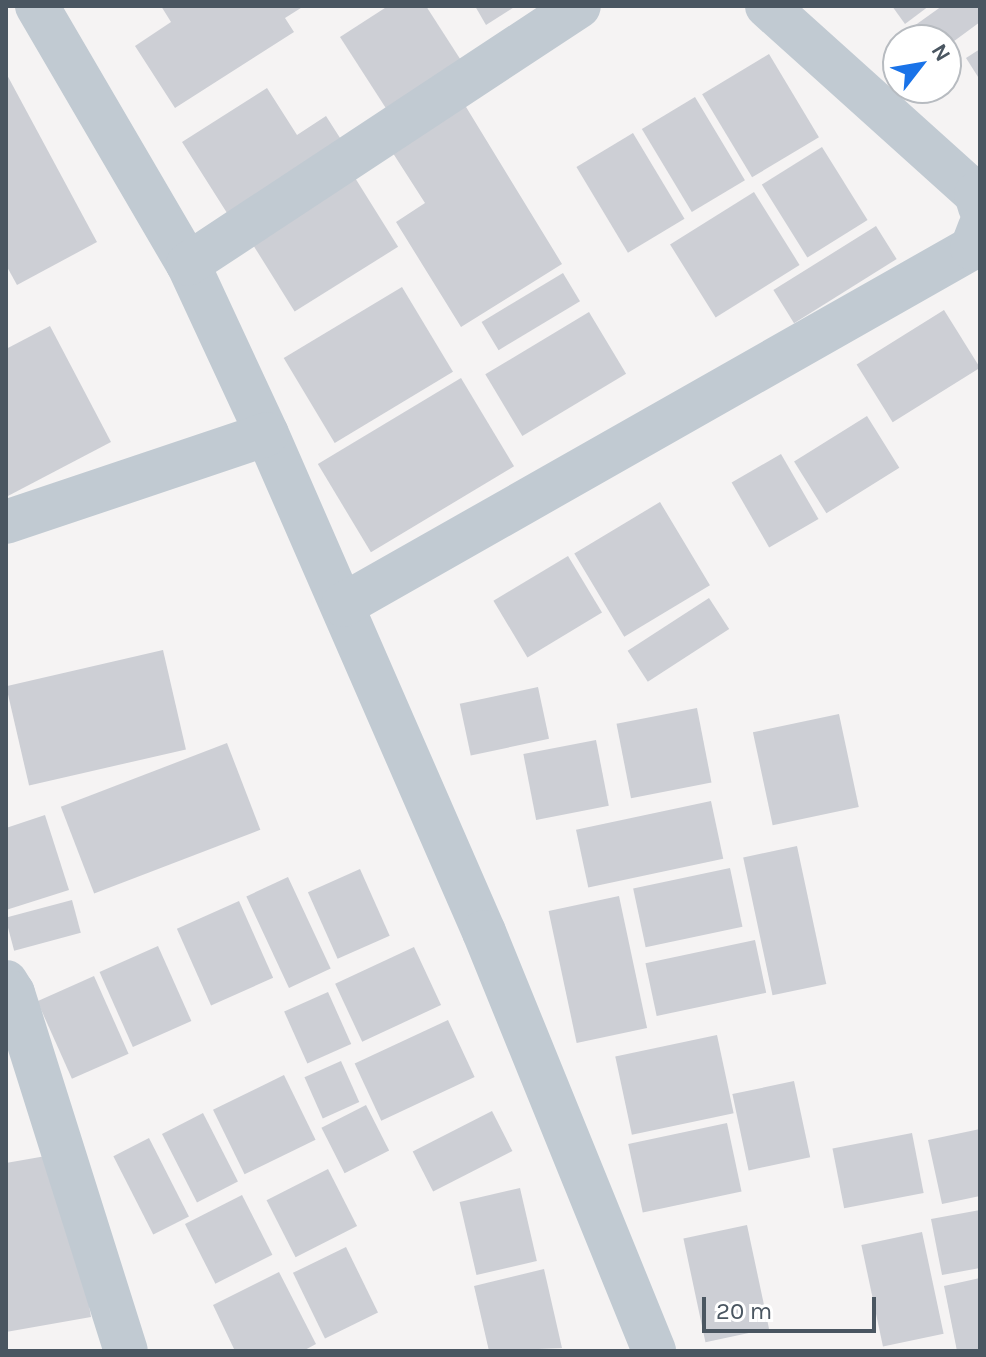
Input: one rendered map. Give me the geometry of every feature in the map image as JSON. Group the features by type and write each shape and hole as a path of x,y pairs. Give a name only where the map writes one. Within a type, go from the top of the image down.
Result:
{"street":[{"path":"37,6 188,264 267,434 484,932 654,1351"},
{"path":"188,264 579,6"},
{"path":"767,6 976,194 980,207"},
{"path":"343,605 972,248 980,227"},
{"path":"6,522 267,434"},
{"path":"6,982 13,993 126,1351"}],"building":[{"path":"161,6 304,6 285,18 294,32 175,108 135,46 171,22"},
{"path":"388,6 426,6 464,65 389,113 340,37"},
{"path":"475,6 516,6 486,25"},
{"path":"892,6 929,6 905,24"},
{"path":"942,6 980,6 980,22 962,35 962,24 917,24"},
{"path":"980,49 980,80 966,58"},
{"path":"769,54 819,137 752,177 702,94"},
{"path":"6,73 97,242 17,285 6,265"},
{"path":"267,88 297,135 326,116 349,152 234,224 182,142"},
{"path":"695,97 745,180 692,212 642,129"},
{"path":"463,102 562,264 461,327 396,222 425,203 389,147"},
{"path":"633,133 685,219 628,253 576,167"},
{"path":"822,147 868,220 807,258 762,185"},
{"path":"352,173 398,247 295,311 249,238"},
{"path":"754,192 800,265 716,317 670,244"},
{"path":"876,226 897,259 794,323 773,290"},
{"path":"563,273 580,301 499,350 482,322"},
{"path":"402,287 453,372 335,443 284,358"},
{"path":"944,310 980,368 893,422 857,365"},
{"path":"589,312 626,374 522,436 485,374"},
{"path":"50,326 111,442 6,497 6,349"},
{"path":"461,378 514,466 371,552 318,464"},
{"path":"867,416 899,468 826,513 794,462"},
{"path":"781,454 818,519 769,547 732,483"},
{"path":"660,502 710,585 624,637 574,554"},
{"path":"568,556 602,613 527,657 493,601"},
{"path":"709,598 729,629 648,682 628,651"},
{"path":"163,650 186,749 29,786 6,686"},
{"path":"538,687 549,739 471,755 460,704"},
{"path":"697,708 712,783 631,798 617,724"},
{"path":"839,714 859,807 773,825 753,732"},
{"path":"596,740 609,806 536,820 523,754"},
{"path":"227,743 260,830 94,894 61,807"},
{"path":"711,801 723,859 588,887 576,830"},
{"path":"45,815 69,890 6,910 6,828"},
{"path":"797,846 826,984 773,995 743,857"},
{"path":"730,868 742,927 646,947 633,889"},
{"path":"360,869 390,936 338,959 308,892"},
{"path":"288,877 331,969 289,988 246,896"},
{"path":"619,896 647,1028 577,1043 549,911"},
{"path":"72,900 81,933 14,951 6,918"},
{"path":"239,901 273,978 211,1005 177,929"},
{"path":"755,940 766,993 657,1016 645,963"},
{"path":"158,946 191,1021 133,1047 100,972"},
{"path":"414,947 441,1005 362,1042 335,984"},
{"path":"94,976 129,1054 72,1079 37,1001"},
{"path":"328,992 351,1044 307,1064 284,1012"},
{"path":"448,1020 475,1077 381,1121 355,1064"},
{"path":"717,1035 734,1113 632,1135 615,1057"},
{"path":"341,1061 359,1102 323,1118 304,1077"},
{"path":"284,1075 316,1140 245,1174 213,1110"},
{"path":"794,1081 810,1157 749,1170 732,1094"},
{"path":"366,1105 389,1150 345,1173 321,1128"},
{"path":"492,1111 512,1151 433,1192 413,1151"},
{"path":"203,1113 238,1182 197,1202 162,1134"},
{"path":"727,1123 742,1191 643,1212 628,1144"},
{"path":"980,1129 980,1196 942,1204 928,1140"},
{"path":"912,1133 924,1193 844,1208 832,1148"},
{"path":"149,1138 189,1216 153,1235 113,1156"},
{"path":"63,1153 91,1317 6,1332 6,1163"},
{"path":"328,1169 357,1226 296,1257 267,1200"},
{"path":"520,1188 537,1261 476,1275 460,1202"},
{"path":"242,1195 272,1255 215,1284 185,1224"},
{"path":"980,1210 980,1268 942,1275 931,1219"},
{"path":"747,1225 769,1329 705,1342 683,1239"},
{"path":"922,1232 944,1334 883,1347 861,1245"},
{"path":"346,1247 378,1313 325,1338 293,1273"},
{"path":"544,1269 562,1348 489,1351 474,1286"},
{"path":"279,1272 316,1344 303,1351 235,1351 213,1305"},
{"path":"980,1278 980,1351 957,1351 944,1286"}]}
